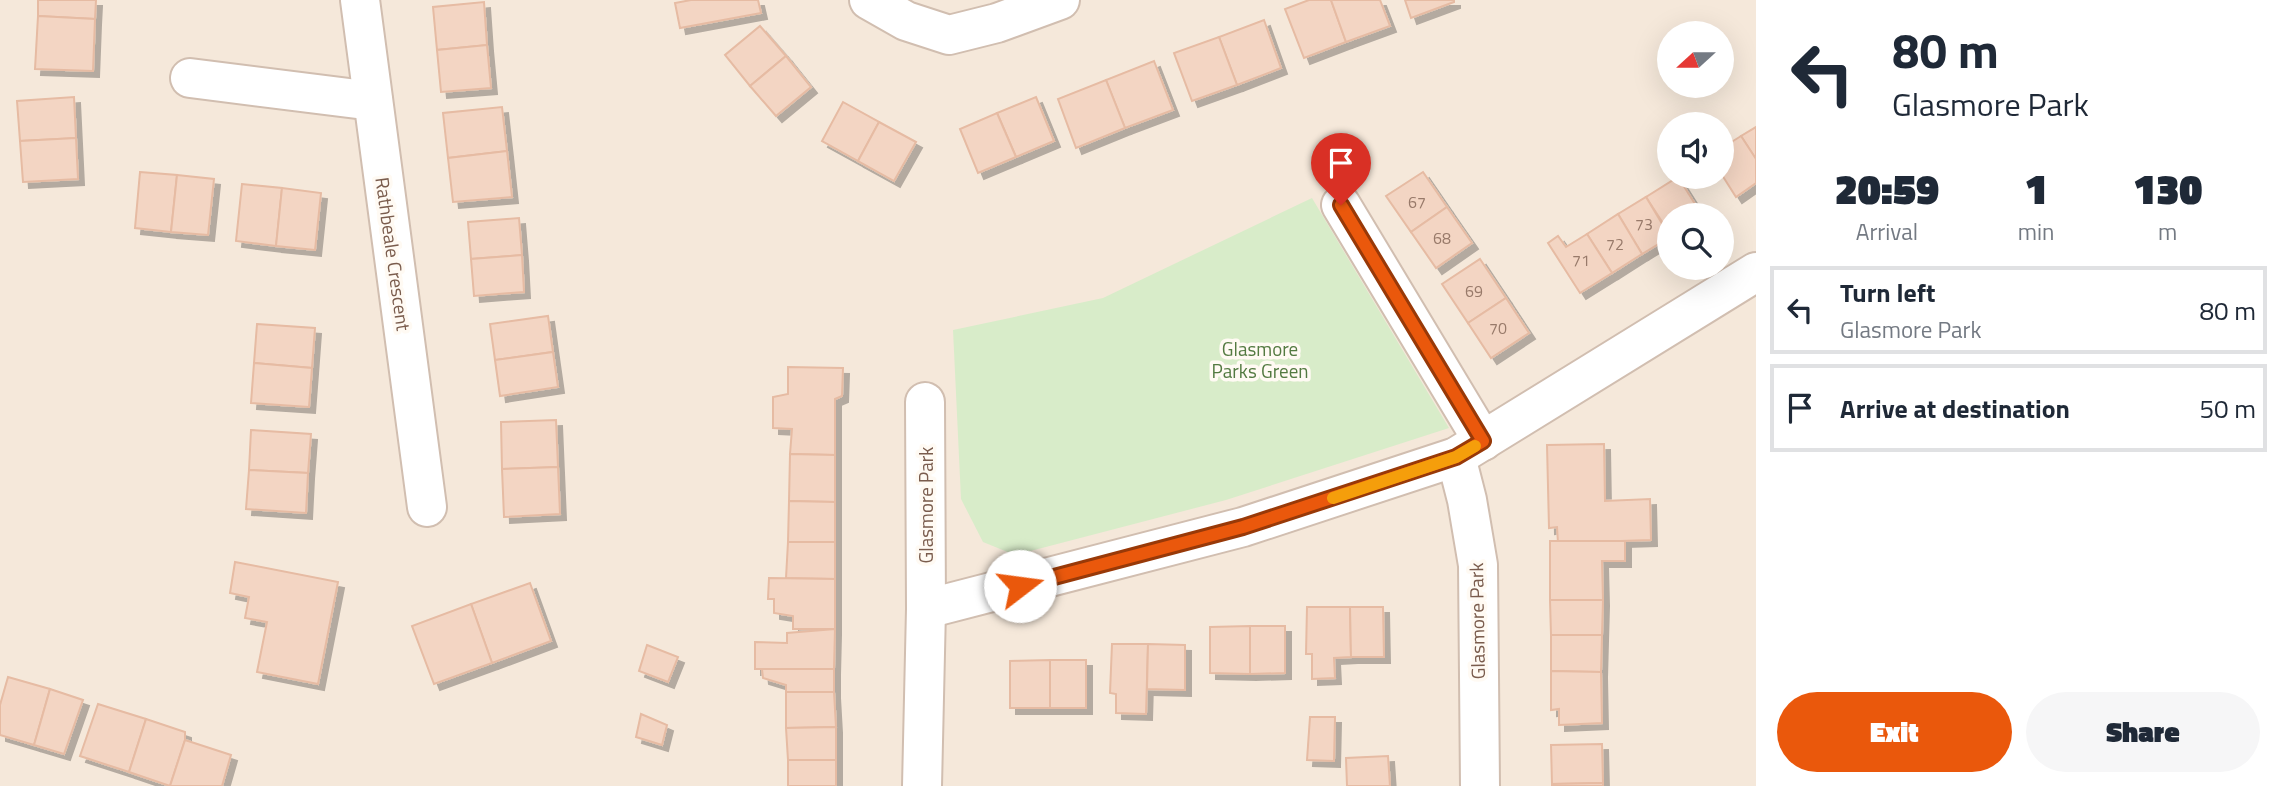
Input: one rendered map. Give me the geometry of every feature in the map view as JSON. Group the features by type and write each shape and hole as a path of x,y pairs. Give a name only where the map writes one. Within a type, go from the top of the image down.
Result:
{"street":[{"name":"Rathbeale Crescent","path":"360,0 427,507"},
{"path":"869,0 906,21 949,35 997,23 1060,0"},
{"path":"190,78 373,101"},
{"name":"Glasmore Park","path":"1341,205 1469,449 1467,500 1478,565 1480,786"},
{"path":"926,609 1243,527 1469,449 1756,272"},
{"name":"Glasmore Park","path":"922,786 926,609 926,402"}],"shaded area":[{"path":"0,0 1756,0 1756,786 0,786"}],"green space":[{"name":"Glasmore Parks Green","path":"1312,198 1449,428 1226,500 1015,555 983,542 961,499 953,330 1103,298"}],"building":[{"path":"38,0 96,0 95,19 38,16"},
{"path":"691,0 758,0 761,13 680,28 675,3"},
{"path":"1309,0 1331,0 1346,42 1304,58 1285,9"},
{"path":"1331,0 1380,0 1390,26 1346,42"},
{"path":"1405,0 1454,0 1454,2 1411,18"},
{"path":"484,2 487,45 437,50 433,7"},
{"path":"38,16 95,19 93,71 35,69"},
{"path":"1264,20 1281,68 1237,85 1219,37"},
{"path":"760,26 786,56 750,86 725,55"},
{"path":"1219,37 1237,85 1192,101 1174,53"},
{"path":"487,45 491,88 441,92 437,50"},
{"path":"786,56 811,87 776,116 750,86"},
{"path":"1154,61 1173,110 1125,128 1106,80"},
{"path":"1106,80 1125,128 1076,148 1058,99"},
{"path":"74,97 76,138 20,141 17,101"},
{"path":"1036,97 1054,141 1016,157 997,113"},
{"path":"843,102 879,122 858,161 822,141"},
{"path":"502,107 507,151 448,158 443,113"},
{"path":"997,113 1016,157 978,173 960,129"},
{"path":"879,122 916,142 894,181 858,161"},
{"path":"1756,127 1756,159 1741,136"},
{"path":"1741,136 1756,159 1756,183 1736,197 1731,189 1734,189 1734,140"},
{"path":"76,138 78,179 23,182 20,141"},
{"path":"507,151 512,197 453,202 448,158"},
{"path":"140,172 177,175 171,232 135,228"},
{"path":"1423,172 1447,207 1411,232 1386,196"},
{"path":"177,175 214,179 208,235 171,232"},
{"path":"242,184 282,188 276,246 236,241"},
{"path":"282,188 321,193 315,250 276,246"},
{"path":"1659,189 1686,189 1694,203 1657,203 1657,214 1646,197"},
{"path":"1646,197 1657,215 1657,245 1642,254 1618,214"},
{"path":"1447,207 1472,243 1436,268 1411,232"},
{"path":"1618,214 1642,254 1612,273 1587,234"},
{"path":"519,218 522,255 471,259 468,222"},
{"path":"1587,234 1612,273 1580,293 1548,243 1558,236 1566,247"},
{"path":"522,255 524,292 474,296 471,259"},
{"path":"1480,259 1506,298 1468,323 1442,284"},
{"path":"1506,298 1529,333 1491,358 1468,323"},
{"path":"548,316 553,352 495,360 490,324"},
{"path":"257,324 315,328 312,368 254,363"},
{"path":"553,352 558,387 500,396 495,360"},
{"path":"254,363 312,368 309,407 251,403"},
{"path":"788,367 843,368 842,396 835,399 835,455 790,454 792,429 773,428 773,397 788,394"},
{"path":"556,420 558,467 502,469 501,422"},
{"path":"251,430 311,434 308,473 249,470"},
{"path":"1604,444 1605,501 1650,499 1651,540 1558,543 1557,527 1549,528 1547,445"},
{"path":"790,454 835,455 835,502 789,501"},
{"path":"558,467 560,514 504,517 502,469"},
{"path":"249,470 308,473 306,513 246,509"},
{"path":"789,501 835,502 835,542 788,542"},
{"path":"1550,541 1625,541 1625,561 1602,561 1603,600 1550,600"},
{"path":"788,542 835,542 835,579 786,578"},
{"path":"235,562 338,582 318,684 257,672 267,622 245,618 249,597 230,593"},
{"path":"769,578 835,579 835,629 793,629 793,616 774,613 774,599 768,599"},
{"path":"530,583 551,641 492,663 471,604"},
{"path":"1550,600 1603,600 1602,635 1551,635"},
{"path":"471,604 492,663 434,684 412,626"},
{"path":"1307,607 1350,607 1351,657 1334,658 1335,678 1312,679 1312,654 1306,654"},
{"path":"1350,607 1383,607 1384,657 1351,657"},
{"path":"1250,626 1250,674 1210,673 1210,627"},
{"path":"1250,626 1285,626 1285,673 1250,674"},
{"path":"835,629 834,669 755,669 755,642 787,643 787,633"},
{"path":"1551,635 1602,635 1601,672 1551,671"},
{"path":"1112,644 1148,644 1146,714 1116,713 1116,694 1110,693"},
{"path":"1148,644 1185,645 1185,690 1147,689"},
{"path":"647,645 678,657 668,682 639,671"},
{"path":"1050,660 1050,708 1010,708 1010,661"},
{"path":"1050,660 1086,660 1086,708 1050,708"},
{"path":"762,669 834,669 834,692 786,692 786,685 763,678"},
{"path":"1551,671 1601,672 1602,723 1559,725 1559,709 1551,710"},
{"path":"8,677 50,689 34,745 0,735 0,705"},
{"path":"50,689 83,700 64,754 34,745"},
{"path":"786,692 834,692 836,727 786,728"},
{"path":"98,704 146,719 129,772 80,756"},
{"path":"641,714 667,725 662,745 636,737"},
{"path":"1310,717 1335,717 1334,761 1307,760"},
{"path":"146,719 185,732 185,740 170,786 129,772"},
{"path":"836,727 836,760 788,760 786,728"},
{"path":"185,740 231,755 222,786 170,786"},
{"path":"1602,744 1603,783 1552,784 1551,745"},
{"path":"1388,756 1390,786 1347,786 1346,758"},
{"path":"788,760 836,760 836,786 788,786"},
{"path":"1603,783 1603,786 1552,786 1552,784"}],"slow traffic":[{"path":"1333,498 1456,457 1475,446"}],"route":[{"path":"1020,586 1243,527 1456,457 1483,441 1341,205"}]}
